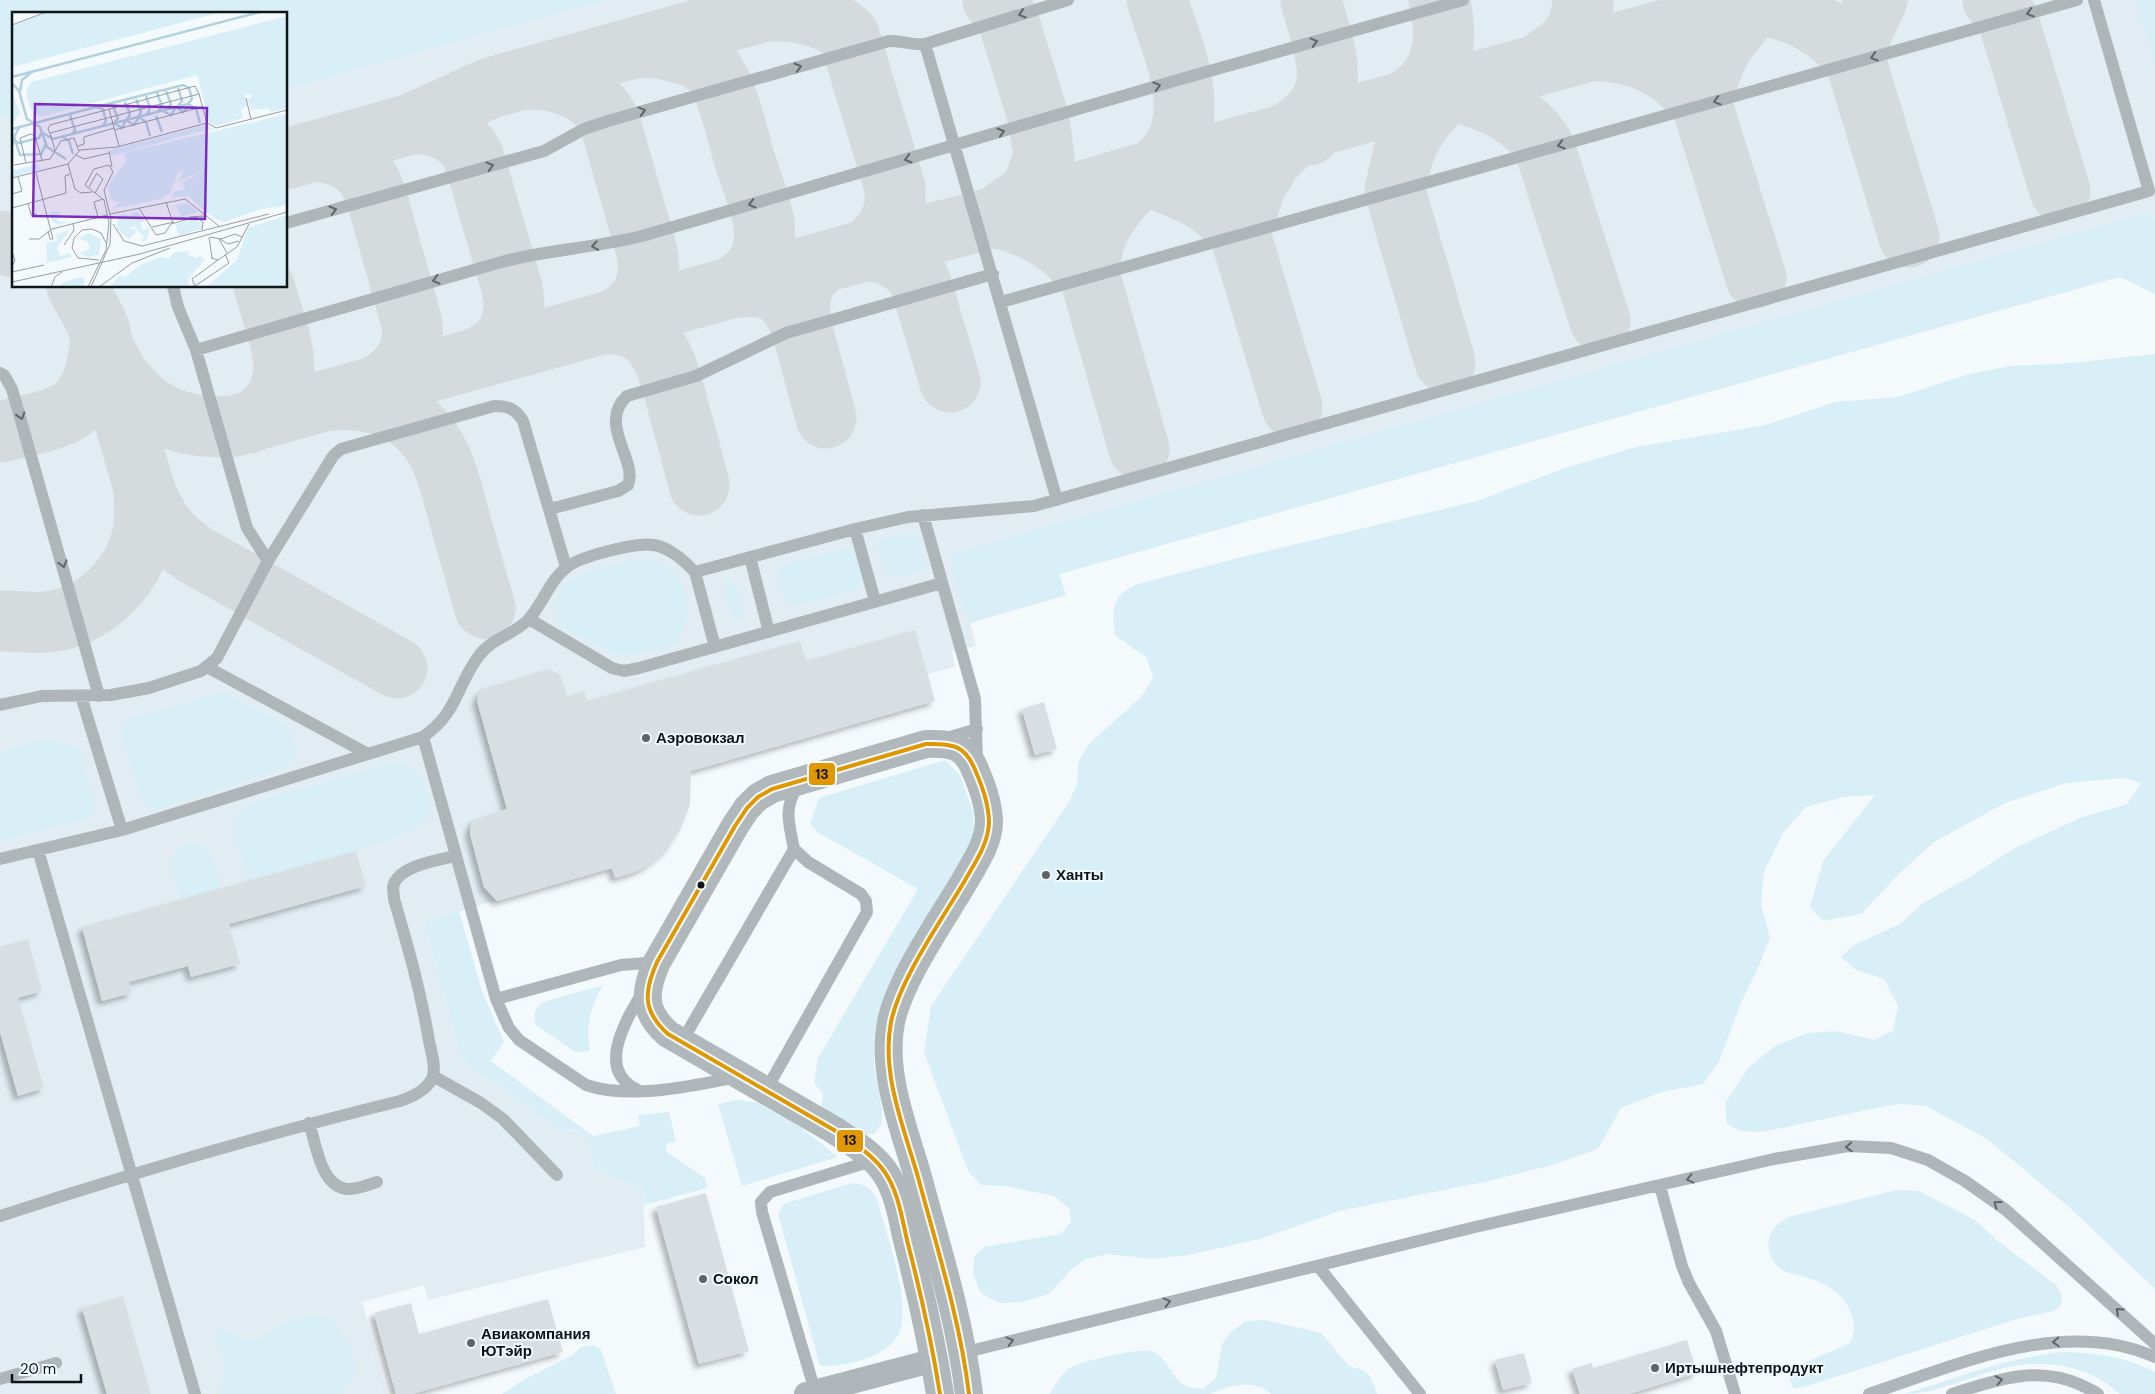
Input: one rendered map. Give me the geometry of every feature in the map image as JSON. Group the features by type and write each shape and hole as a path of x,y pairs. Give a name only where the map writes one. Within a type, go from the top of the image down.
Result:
{"main road":[{"path":"940,1394 935,1360 898,1201 891,1183 875,1160 859,1146 834,1130 680,1043 662,1029 649,1009 647,998 654,970 747,808 758,796 802,778 926,744 943,743 955,746 965,752 971,759 988,812 989,825 979,856 899,995 891,1022 888,1048 896,1101 944,1273 969,1390"},
{"path":"935,1360 962,1353"}],"street":[{"path":"810,1393 935,1360"}],"lane":[{"path":"288,222 522,158 544,151 584,129 608,121 896,40 916,45 925,44 1068,0"},
{"path":"196,350 505,261 610,244 642,236 955,146 1181,78 1463,0"},
{"path":"1001,302 2077,0"},
{"path":"695,572 855,529 923,515 1022,508 1057,500 2152,194 2094,0"},
{"path":"925,44 1057,500"},
{"path":"550,509 618,491 628,485 629,475 616,418 620,402 627,396 696,376 786,333 993,274"},
{"path":"173,288 178,308 196,350 247,528 268,561"},
{"path":"0,373 12,389 99,696"},
{"path":"0,705 42,696 111,696 148,688 202,671 217,658 268,561 333,456 341,449 494,406 512,409 519,414 523,422 566,568"},
{"path":"923,515 975,699 977,775"},
{"path":"855,529 875,602"},
{"path":"0,860 122,830 423,737 438,727 449,714 466,677 487,645 521,626 529,619 566,568 589,556 644,544 655,545 673,553 695,572 715,647"},
{"path":"750,557 769,632"},
{"path":"529,619 612,668 624,671 942,583"},
{"path":"207,667 368,754"},
{"path":"81,696 122,830"},
{"path":"926,744 977,729"},
{"path":"423,737 496,999 501,1014 519,1040 586,1086 609,1091 640,1091 702,1084 740,1077"},
{"path":"765,1092 867,912 866,901 861,894 808,862 794,849 788,816 788,804 802,778"},
{"path":"680,1043 794,849"},
{"path":"38,850 195,1394"},
{"path":"0,1216 132,1173 412,1096 425,1088 433,1076 423,1002 394,899 393,886 400,874 414,867 456,856"},
{"path":"496,999 621,965 654,970 624,1024 616,1053 620,1076 627,1085 640,1091"},
{"path":"433,1076 481,1103 503,1119 556,1175"},
{"path":"309,1123 324,1171 330,1180 346,1189 358,1188 377,1182"},
{"path":"962,1353 1474,1227 1774,1159 1848,1146 1891,1148 1928,1160 1965,1181 2006,1210 2155,1344"},
{"path":"810,1393 762,1212 761,1202 770,1192 875,1160"},
{"path":"1660,1186 1682,1266 1716,1331 1735,1394"},
{"path":"1318,1266 1420,1394"},
{"path":"1870,1394 2000,1351 2046,1343 2075,1341 2099,1343 2136,1350 2155,1357"},
{"path":"0,1379 56,1363"},
{"path":"1952,1394 1997,1380 2034,1374 2066,1378 2098,1394"}],"shaded area":[{"path":"0,0 2155,0 2155,294 2120,277 1059,574 1066,595 970,623 976,646 952,651 955,667 928,674 935,701 690,771 690,804 681,828 667,850 647,866 615,878 612,868 424,921 461,1059 563,1133 573,1130 589,1141 594,1169 643,1190 645,1247 428,1300 424,1285 362,1302 387,1394 0,1394"},
{"path":"0,0 605,0 288,88 288,12 12,12 12,121 0,115"},
{"path":"2136,0 2155,0 2155,68"},
{"path":"2146,213 2155,221 2155,293 2120,276 1059,574 1066,595 969,623 955,584 951,554"},
{"path":"2155,354 2155,1289 2070,1208 1987,1139 1926,1106 1899,1104 1762,1132 1740,1131 1727,1124 1725,1103 1749,1067 1775,1046 1808,1033 1836,1031 1874,1040 1893,1031 1898,1006 1884,979 1856,970 1841,957 1852,946 1900,924 1923,903 1968,878 2015,848 2080,818 2127,804 2141,783 2125,778 2066,783 2005,803 1934,842 1901,872 1861,914 1823,921 1810,907 1823,861 1875,795 1843,797 1806,807 1783,833 1764,871 1761,905 1770,938 1740,1005 1719,1062 1703,1084 1662,1092 1621,1108 1598,1149 1552,1165 1489,1181 1339,1211 1260,1239 1188,1255 1152,1259 1110,1254 1086,1259 1072,1269 1049,1294 1023,1302 998,1303 980,1292 973,1273 974,1256 984,1247 1061,1234 1071,1222 1069,1208 1054,1196 1005,1186 981,1185 968,1171 924,1052 931,1006 1069,802 1077,784 1078,763 1088,745 1142,696 1153,678 1147,658 1115,635 1115,604 1122,593 1137,584 1477,501 1562,469 1636,447 1766,425 1835,402 1898,397 1966,375 2009,366 2059,364"},
{"path":"915,534 921,541 924,569 906,576 886,576 877,545 879,539"},
{"path":"848,548 856,555 862,574 862,585 856,590 792,607 784,599 777,572 784,565"},
{"path":"644,558 663,562 671,568 682,582 689,613 677,644 640,654 614,654 559,625 558,601 565,585 572,579 591,570"},
{"path":"729,581 733,582 739,589 745,614 740,621 732,618 723,589 724,585"},
{"path":"225,692 285,725 292,735 298,752 289,765 279,770 161,808 152,809 142,799 122,739 122,727 129,718"},
{"path":"48,738 80,749 96,808 86,819 0,841 0,752"},
{"path":"945,760 960,775 973,812 976,839 889,992 875,1032 874,1068 882,1110 882,1123 874,1134 863,1134 821,1108 823,1094 814,1083 818,1058 918,889 819,833 810,824 819,798"},
{"path":"404,765 421,776 427,790 429,813 427,819 418,827 373,845 248,881 235,837 235,819 248,804 379,766"},
{"path":"192,843 206,846 214,860 221,889 180,900 171,862 181,846"},
{"path":"459,911 482,991 504,1042 491,1061 593,1136 640,1126 638,1115 669,1112 676,1141 666,1144 667,1152 705,1178 708,1188 644,1205 643,1190 594,1169 589,1141 573,1129 563,1133 461,1059 424,921"},
{"path":"603,985 590,1016 590,1051 575,1052 536,1025 535,1012 543,1002"},
{"path":"736,1100 755,1102 790,1119 838,1157 742,1186 718,1104"},
{"path":"852,1183 867,1187 877,1199 899,1278 903,1310 902,1323 898,1334 891,1344 870,1357 857,1362 820,1366 778,1214 786,1203"},
{"path":"1896,1190 1919,1191 1975,1220 1998,1241 2056,1285 2062,1295 2061,1305 2054,1311 2017,1319 1804,1387 1794,1388 1790,1381 1791,1371 1799,1365 1850,1343 1854,1324 1848,1306 1836,1292 1815,1280 1786,1272 1775,1264 1768,1245 1771,1232 1788,1217"},
{"path":"312,1315 334,1319 351,1348 357,1374 341,1394 221,1394 225,1362 215,1338 222,1327 245,1341 258,1340 284,1322"},
{"path":"1265,1320 1321,1333 1349,1366 1363,1370 1370,1376 1377,1394 1271,1394 1257,1386 1242,1385 1225,1388 1210,1394 1050,1394 1068,1369 1074,1366 1108,1356 1144,1351 1156,1353 1162,1358 1183,1384 1192,1388 1204,1388 1216,1378 1222,1344 1231,1332 1246,1321"},
{"path":"593,1345 601,1350 616,1394 502,1394 523,1380 573,1355 581,1347"},
{"path":"2064,1352 2088,1353 2122,1359 2155,1372 2155,1394 2119,1394 2093,1375 2078,1370 2062,1366 2029,1364 2012,1366 1986,1373 1940,1389 1905,1394 2003,1363"}],"building":[{"name":"Аэровокзал","path":"915,630 935,701 691,771 690,804 681,828 667,850 647,866 635,872 615,878 612,868 497,901 484,887 470,828 474,820 507,809 477,701 479,694 485,688 549,669 560,675 568,697 584,691 587,701 800,641 806,661"},
{"path":"1044,702 1057,749 1035,755 1022,709"},
{"path":"356,851 366,886 229,924 240,964 191,977 188,966 129,982 132,993 102,1001 82,927"},
{"path":"28,939 42,991 18,998 44,1088 18,1096 0,1032 0,947"},
{"name":"Сокол","path":"706,1193 749,1351 699,1364 656,1207"},
{"path":"123,1296 151,1394 107,1394 82,1308"},
{"name":"Авиакомпания ЮТэйр","path":"548,1299 563,1352 412,1394 396,1394 374,1313 411,1303 419,1334"},
{"path":"1687,1340 1697,1373 1629,1394 1580,1394 1572,1369 1592,1363 1593,1368"},
{"path":"1524,1353 1532,1383 1503,1390 1495,1360"}],"taxiway":[{"path":"993,0 1008,19 1039,120 1044,156 1035,183 1026,195 995,217"},
{"path":"1150,172 1169,155 1179,135 1184,114 1179,68 1157,0"},
{"path":"1286,134 1305,120 1318,106 1325,91 1327,75 1326,58 1311,0"},
{"path":"1406,101 1427,83 1439,61 1444,31 1439,0"},
{"path":"1535,66 1562,47 1575,32 1582,12 1583,0"},
{"path":"863,251 977,222 1134,176 1774,0"},
{"path":"1592,50 1626,54 1654,64 1667,71 1679,81 1702,105 1710,74 1721,49 1736,27 1758,4 1787,11 1813,23 1837,40 1856,62 1862,32 1877,0"},
{"path":"1993,0 2008,19 2060,191"},
{"path":"106,353 129,388 142,402 157,412 174,420 192,424 212,427 234,426 863,251 873,245 888,227 895,208 895,188 849,35 830,22 820,18 808,14 784,11 762,12 490,88 411,124 288,158"},
{"path":"635,48 664,49 696,58 711,68 722,86 756,192 765,234 763,249 757,265 741,282 730,288"},
{"path":"1856,62 1909,237"},
{"path":"521,80 547,80 573,88 595,102 604,112 610,123 648,260 647,282 638,301 631,309 611,321"},
{"path":"1445,362 1395,191 1403,154 1413,133 1425,115 1450,90 1491,103 1517,117 1528,126 1545,149 1600,321"},
{"path":"1702,105 1756,278"},
{"path":"411,124 430,125 447,130 461,140 473,155 512,288 514,312 508,331 503,340 495,347 475,359"},
{"path":"995,217 1024,226 1048,238 1069,254 1090,277 1091,253 1105,218 1119,199 1144,174 1185,191 1207,203 1229,221 1240,234 1255,186 1272,159 1299,131 1309,135"},
{"path":"309,152 324,152 346,159 358,167 368,179 378,201 411,320 412,342 404,361 390,377 372,388"},
{"path":"1240,234 1292,407"},
{"path":"0,241 12,246"},
{"path":"863,251 872,251 896,258 909,267 920,281 950,382"},
{"path":"730,288 756,287 766,288 775,292 790,305 802,329 800,308 802,290 810,275 826,261"},
{"path":"1090,277 1139,449"},
{"path":"78,288 96,321 144,488 158,519 164,527 178,542 197,556 397,668"},
{"path":"249,423 267,409 278,394 283,378 284,361 281,343 265,288"},
{"path":"596,325 617,324 633,328 646,336 656,346 670,376 699,485"},
{"path":"802,329 826,418"},
{"path":"0,432 52,419 68,412 77,405 90,387 94,376 99,353 100,331"},
{"path":"332,400 365,401 396,411 421,429 432,442 448,478 485,608"},
{"path":"0,621 40,622 63,619 79,613 107,595 128,569 142,538 145,520 144,488"}],"transit line":[{"name":"13","path":"940,1394 926,1319 899,1206 893,1188 884,1171 868,1154 834,1130 668,1034 653,1017 648,1000 650,982 657,962 735,826 747,808 758,797 772,789 926,744 944,744 963,751 972,763 981,784 989,817 986,839 976,861 922,951 903,987 891,1022 889,1042 891,1081 954,1312 969,1394"}],"place":[{"name":"Аэровокзал","path":"646,738"},
{"name":"Ханты","path":"1046,875"},
{"name":"Сокол","path":"703,1279"},
{"name":"Авиакомпания ЮТэйр","path":"471,1343"},
{"name":"Иртышнефтепродукт","path":"1655,1368"}]}
